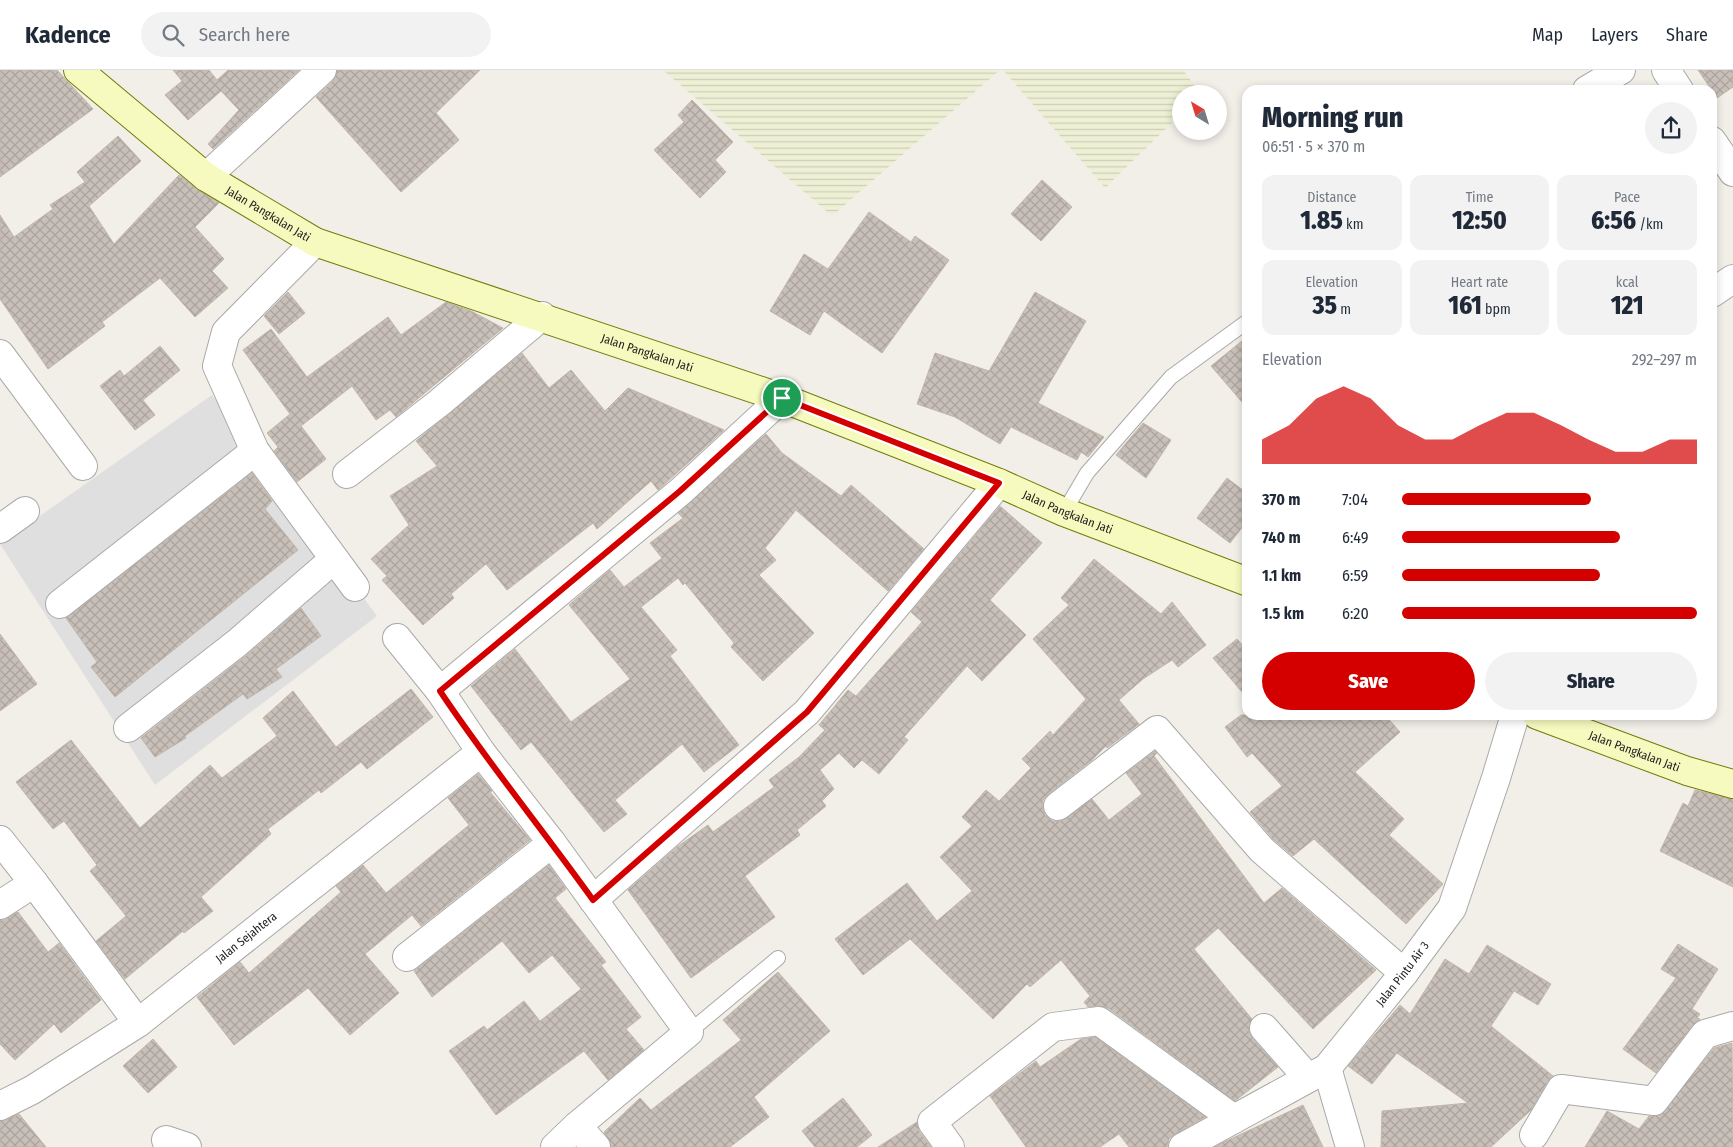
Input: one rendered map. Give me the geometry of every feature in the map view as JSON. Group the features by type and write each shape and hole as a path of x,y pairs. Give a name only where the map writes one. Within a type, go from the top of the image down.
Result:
{"main road":[{"name":"Jalan Pangkalan Jati","path":"81,71 206,176 315,242 542,316 782,398 999,483 1064,512 1242,580"},
{"name":"Jalan Pangkalan Jati","path":"1550,720 1687,771 1733,784"}],"street":[{"path":"206,176 322,70"},
{"path":"1596,85 1622,70"},
{"path":"1666,70 1676,85"},
{"path":"1717,148 1733,172"},
{"path":"315,242 226,332 217,366 255,451 355,587"},
{"path":"1717,290 1733,279"},
{"path":"346,474 439,403 542,316"},
{"path":"0,354 83,466"},
{"path":"440,691 680,491 782,398"},
{"path":"60,604 255,451"},
{"path":"593,900 807,712 999,483"},
{"path":"0,528 25,511"},
{"path":"128,728 237,643 334,559"},
{"path":"397,638 440,691 481,752 552,843 689,1032 577,1126 555,1147"},
{"name":"Jalan Pintu Air 3","path":"1182,1147 1317,1073 1404,973 1452,908 1496,778 1513,720"},
{"path":"1058,806 1157,730 1262,850 1404,973"},
{"name":"Jalan Sejahtera","path":"0,1106 32,1090 138,1023 481,752"},
{"path":"0,840 138,1023"},
{"path":"407,957 552,843"},
{"path":"0,905 34,883"},
{"path":"950,1147 932,1122 1053,1027 1099,1021 1234,1119"},
{"path":"1534,1135 1561,1089 1654,1102 1705,1034 1733,1026"},
{"path":"1264,1028 1317,1073 1350,1147"},
{"path":"577,1126 596,1147"}],"lane":[{"path":"1064,512 1087,472 1171,377 1242,325"},
{"path":"689,1032 778,958"}],"shaded area":[{"path":"212,395 377,616 155,785 0,544"}],"green space":[{"path":"663,70 1000,70 832,216"},
{"path":"1003,70 1183,70 1194,85 1172,85 1172,123 1105,188"}],"building":[{"path":"0,70 57,70 93,109 0,177"},
{"path":"173,70 209,70 217,80 228,70 299,70 213,149 208,144 239,110 221,91 188,120 165,95 182,81"},
{"path":"337,70 480,70 436,113 459,140 401,192 316,97 333,81"},
{"path":"1698,70 1733,70 1733,87 1717,98 1717,85 1708,85"},
{"path":"692,100 733,142 715,160 726,172 700,198 654,150 684,122 678,115"},
{"path":"118,136 141,161 89,206 114,244 179,175 219,203 195,227 224,259 212,271 228,288 195,317 160,278 102,322 105,326 48,369 0,299 0,215 14,237 53,209 50,205 85,182 77,172"},
{"path":"1042,180 1072,207 1041,241 1011,214"},
{"path":"869,212 911,242 915,236 949,260 882,353 824,311 810,335 770,311 804,254 828,269"},
{"path":"288,292 305,313 279,334 264,316"},
{"path":"1035,292 1086,321 1038,403 1104,437 1088,457 1081,452 1077,460 1011,427 1000,444 955,417 917,404 935,353 989,371"},
{"path":"446,302 471,311 503,328 396,417 390,410 376,420 352,386 301,426 326,459 297,482 274,451 278,447 267,433 290,414 243,350 271,329 307,377 388,317 401,335"},
{"path":"1242,341 1242,402 1211,366"},
{"path":"160,346 180,370 143,400 155,415 135,430 100,386 120,370 124,376"},
{"path":"522,353 549,388 571,370 605,411 628,388 724,430 658,490 651,481 597,529 593,523 507,590 486,564 451,594 454,598 423,625 382,580 387,576 371,559 409,525 390,496 437,466 416,441"},
{"path":"1143,423 1171,440 1146,478 1116,455"},
{"path":"766,434 782,453 841,496 851,485 924,549 888,591 796,510 765,548 776,560 759,575 814,633 763,681 731,647 734,643 685,583 683,585 678,578 641,607 677,650 670,656 739,745 704,772 682,744 615,800 627,814 604,832 531,742 521,750 471,686 515,649 571,722 630,679 569,605 610,570 624,587 662,558 650,543 683,518 678,513"},
{"path":"252,473 272,501 265,509 298,550 115,697 91,667 97,662 66,618"},
{"path":"1227,478 1242,489 1242,528 1230,543 1197,518"},
{"path":"1000,506 1042,543 990,600 1026,635 982,681 967,666 904,737 908,740 879,774 862,760 854,768 839,753 820,770 834,789 822,801 826,806 797,830 800,835 745,876 775,917 691,978 628,890 677,847 708,825 713,832 774,787 769,780 799,757 825,730 819,725 848,690 856,696 922,622 911,612"},
{"path":"1094,559 1161,614 1172,602 1206,645 1178,667 1172,660 1143,679 1119,700 1139,724 1107,748 1106,746 1092,760 1048,794 1043,800 1045,815 1052,821 1061,821 1092,799 1109,820 1142,794 1126,773 1155,751 1157,753 1154,756 1264,903 1282,888 1376,970 1313,1029 1218,928 1194,949 1252,1019 1249,1031 1252,1038 1278,1067 1235,1101 1108,1008 1088,1007 1084,1002 1090,996 1061,960 1030,987 1027,984 993,1019 910,939 863,975 835,939 907,883 937,921 972,891 940,857 972,826 962,817 986,790 999,801 1031,768 1022,759 1050,731 1053,735 1086,699 1033,639 1069,605 1061,598"},
{"path":"301,608 321,636 276,669 282,677 247,699 243,694 185,736 186,738 155,757 141,738 247,655"},
{"path":"0,634 37,684 0,711"},
{"path":"1237,639 1242,644 1242,692 1213,658"},
{"path":"411,689 433,717 367,769 361,762 321,793 319,790 268,829 271,834 201,897 213,911 184,933 183,931 125,979 96,941 126,916 90,871 97,865 64,821 53,829 16,782 71,740 140,828 210,765 222,778 277,736 263,718 293,691 336,747"},
{"path":"1241,715 1242,720 1389,720 1400,732 1355,772 1404,819 1389,835 1443,884 1406,924 1314,839 1293,856 1273,839 1250,812 1282,786 1252,753 1247,757 1225,727"},
{"path":"478,774 492,791 490,792 530,840 421,926 412,915 365,954 399,993 350,1035 308,988 234,1045 197,997 240,962 249,973 341,892 336,886 363,865 386,893 469,825 448,798"},
{"path":"1695,790 1733,799 1733,887 1660,851 1683,803 1688,806"},
{"path":"549,865 566,889 555,898 606,962 601,965 641,1017 626,1029 644,1050 608,1080 584,1051 496,1115 449,1051 484,1026 487,1030 524,1001 540,1021 581,989 552,955 529,973 502,941 432,997 414,971"},
{"path":"18,912 48,952 59,943 101,1000 61,1033 54,1024 15,1060 0,1044 0,920"},
{"path":"1678,944 1718,969 1692,1009 1700,1014 1697,1018 1700,1019 1693,1025 1656,1073 1623,1049 1676,978 1661,969"},
{"path":"1487,945 1551,984 1538,1005 1514,991 1491,1026 1553,1076 1531,1110 1491,1147 1381,1147 1382,1111 1468,1103 1397,1053 1372,1084 1348,1066 1400,1005 1410,1014 1445,959 1469,974"},
{"path":"778,972 830,1031 754,1097 769,1117 730,1147 611,1147 604,1132 640,1098 651,1110 741,1040 723,1020"},
{"path":"1095,1037 1205,1117 1175,1134 1169,1139 1167,1147 1129,1147 1119,1134 1100,1147 1026,1147 990,1096 1036,1061 1040,1067 1081,1039"},
{"path":"153,1039 177,1067 148,1093 123,1066"},
{"path":"1732,1043 1733,1147 1585,1147 1607,1111 1639,1129 1649,1116 1660,1115 1714,1048"},
{"path":"843,1098 872,1135 857,1147 815,1147 802,1131"},
{"path":"1303,1105 1323,1147 1215,1147 1220,1144"},
{"path":"19,1114 46,1147 0,1147 0,1121"},
{"path":"917,1122 919,1131 931,1147 878,1147"}],"route":[{"path":"782,398 999,483 807,712 700,809 593,900 552,843 481,752 440,691 583,574 680,491 782,398"}]}
